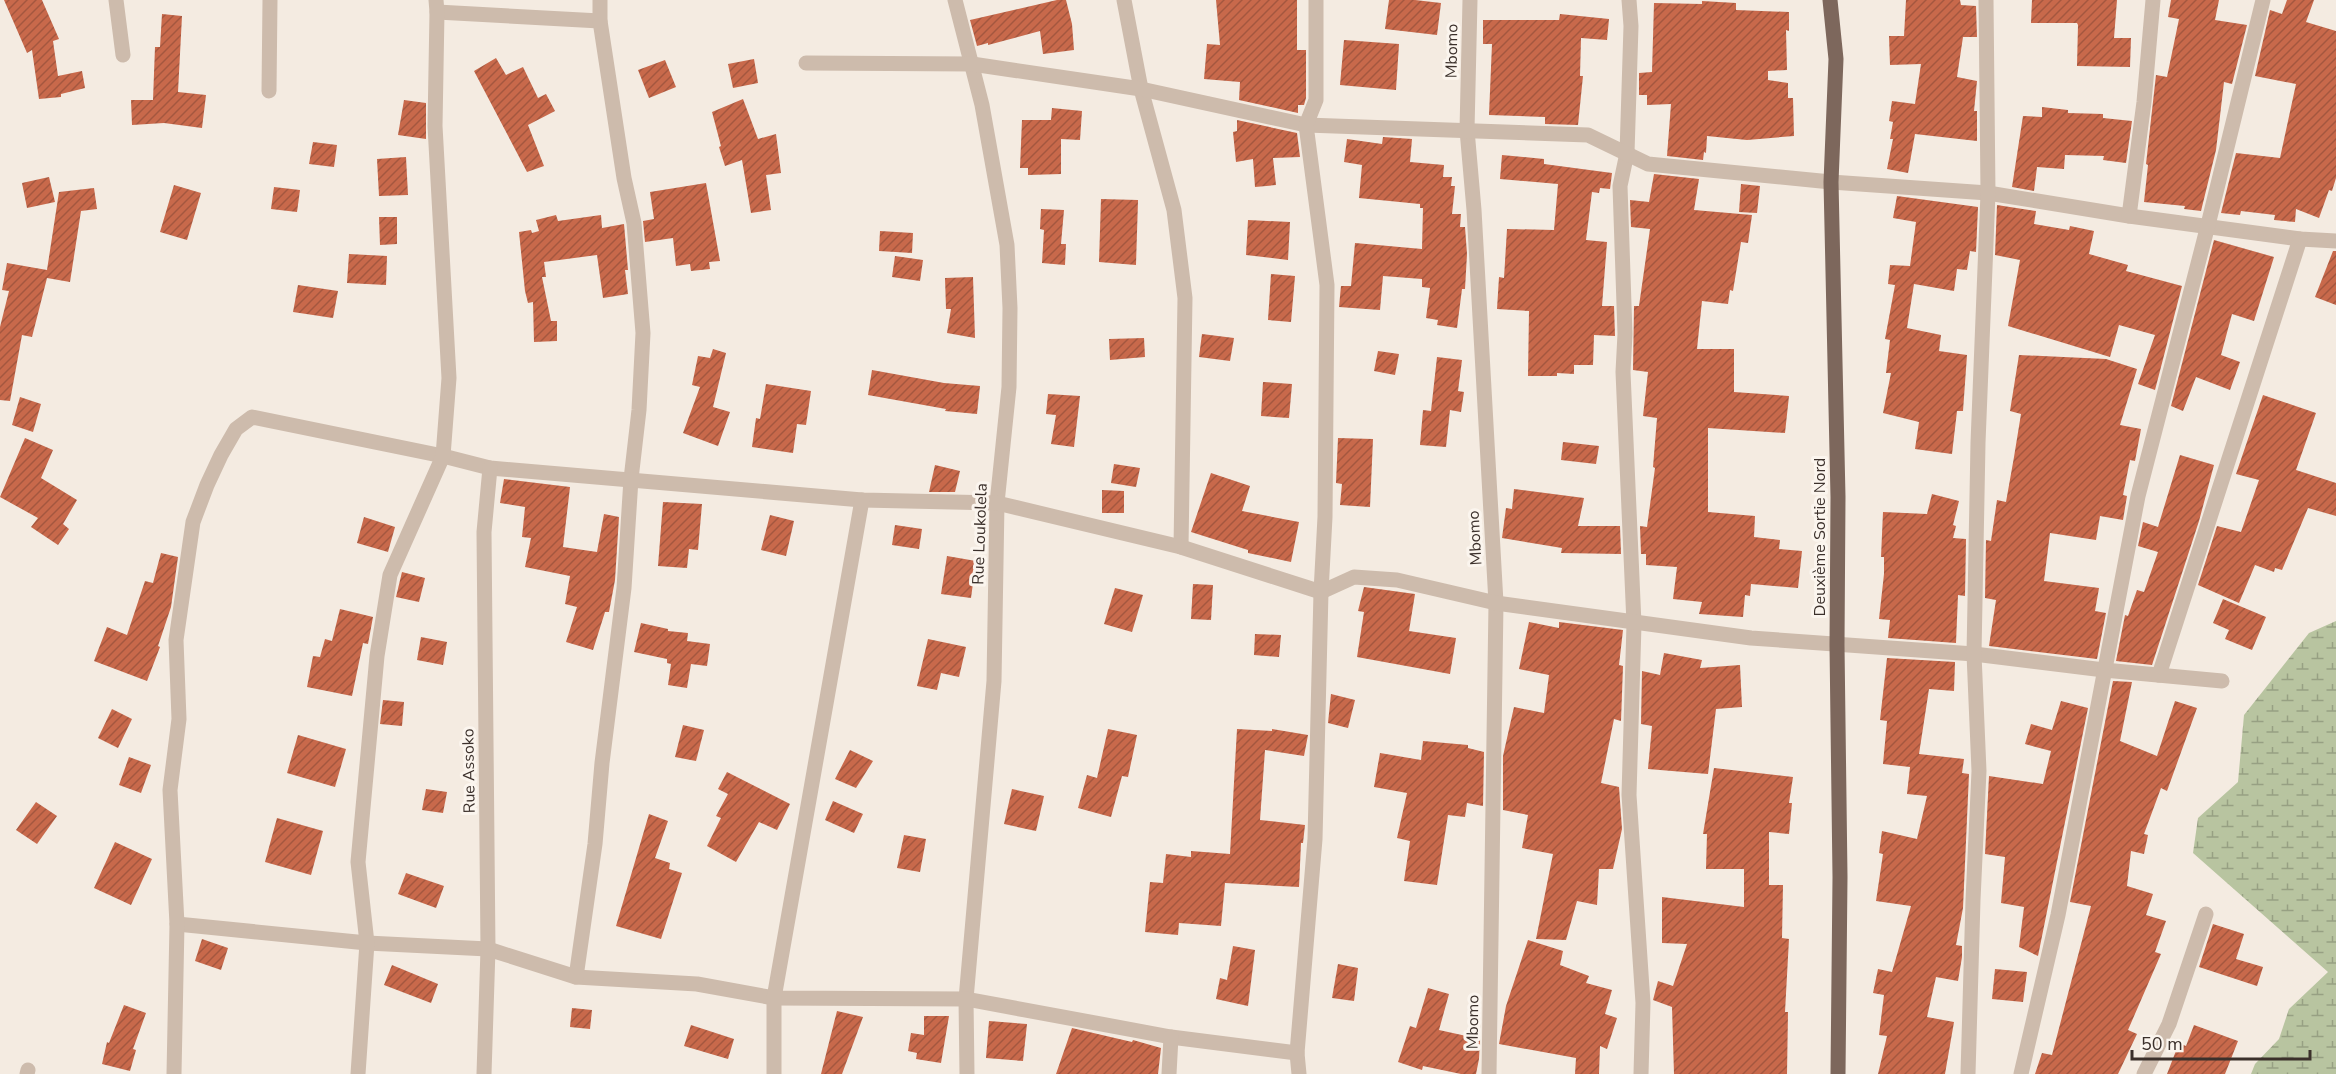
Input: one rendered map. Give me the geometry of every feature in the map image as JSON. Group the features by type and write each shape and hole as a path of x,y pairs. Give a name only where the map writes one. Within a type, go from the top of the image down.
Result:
{"main road":[{"name":"Deuxième Sortie Nord","path":"1830,0 1836,59 1831,182 1838,497 1840,877 1838,1074"}],"street":[{"path":"116,0 123,56"},
{"path":"269,91 270,0"},
{"path":"576,977 595,844 602,764 624,588 643,333 634,223 624,178 600,21 600,0"},
{"name":"Rue Loukolela","path":"955,0 982,105 1007,245 1010,308 1009,387 997,502 994,681 966,999 967,1074"},
{"path":"1124,0 1141,89 1174,210 1185,298 1180,547"},
{"path":"1299,1074 1296,1053 1315,839 1325,517 1327,285 1306,125 1316,100 1316,0"},
{"name":"Mbomo","path":"1470,0 1467,130 1474,210 1496,603 1489,1074"},
{"path":"1629,0 1631,26 1627,153 1620,186 1625,334 1623,372 1634,624 1629,795 1643,1003 1641,1074"},
{"path":"1968,1074 1979,771 1974,654 1978,443 1988,193 1986,0"},
{"path":"2129,216 2144,102 2153,0"},
{"path":"2021,1074 2058,915 2138,496 2263,0"},
{"path":"358,1074 367,943 358,862 381,633 390,575 443,456 449,378 435,126 436,6 600,21"},
{"path":"806,63 972,64 1141,89 1306,125 1588,135 1648,164 1831,182 1988,193 2129,216 2300,239 2336,241"},
{"path":"2159,675 2300,239"},
{"path":"174,1074 177,924 170,790 179,719 176,640 193,522 221,455 236,429 252,417 443,456 490,468 862,500 997,502 1180,547 1321,592 1354,577 1397,580 1496,603 1634,624 1751,638 1974,654 2104,670 2222,681"},
{"name":"Rue Assoko","path":"484,1074 488,949 484,532 490,468"},
{"path":"774,1074 774,998 862,500"},
{"path":"2144,1074 2169,1024 2206,914"},
{"path":"177,924 367,943 488,949 576,977 698,984 774,998 966,999 1171,1037 1296,1053"},
{"path":"1169,1074 1171,1037"}],"green space":[{"path":"2336,621 2336,1074 2251,1074 2255,1064 2279,1039 2289,1009 2328,972 2193,853 2198,818 2238,782 2244,715 2309,633"}],"building":[{"path":"4,0 42,0 59,39 53,41 58,76 82,71 85,88 61,94 61,97 39,99 32,50 27,53"},
{"path":"1057,0 1066,0 1072,24 1074,50 1043,54 1040,31 977,46 970,20"},
{"path":"1216,0 1297,0 1297,50 1306,50 1306,98 1304,105 1298,105 1298,113 1239,100 1240,82 1204,79 1207,44 1220,45"},
{"path":"1389,0 1441,3 1437,35 1385,29"},
{"path":"1906,0 1960,0 1961,5 1976,6 1977,37 1963,37 1957,77 1977,81 1974,111 1977,111 1977,141 1915,134 1908,173 1887,169 1893,139 1890,139 1893,122 1889,121 1892,101 1915,104 1921,64 1890,65 1889,36 1904,36"},
{"path":"2032,0 2117,0 2114,38 2131,38 2130,67 2077,66 2077,23 2031,23"},
{"path":"2171,0 2219,0 2215,20 2247,25 2232,84 2224,82 2216,150 2201,211 2184,209 2185,206 2144,202 2156,75 2167,77 2179,19 2168,17"},
{"path":"2287,0 2314,0 2306,22 2336,31 2336,178 2332,191 2329,190 2319,218 2296,209 2295,222 2274,220 2275,215 2241,211 2240,215 2221,213 2236,153 2280,158 2296,84 2255,76 2270,10 2282,14"},
{"path":"1702,1 1736,3 1736,10 1789,12 1789,31 1786,30 1787,70 1768,71 1768,80 1788,83 1788,98 1793,98 1794,136 1747,140 1707,136 1706,153 1704,152 1703,160 1667,156 1671,104 1647,105 1647,95 1639,95 1639,73 1652,72 1654,3 1702,4"},
{"path":"162,14 182,16 178,92 206,95 202,128 164,123 132,125 131,100 153,100 155,47 160,47"},
{"path":"1560,14 1609,19 1607,40 1581,38 1580,76 1583,76 1578,125 1545,124 1545,117 1489,115 1492,44 1483,44 1483,20 1559,20"},
{"path":"1344,40 1399,44 1396,90 1340,85"},
{"path":"496,58 506,75 523,67 538,98 546,94 555,111 528,125 544,166 527,172 474,71"},
{"path":"754,59 758,83 733,88 728,64"},
{"path":"665,60 676,87 649,98 638,70"},
{"path":"743,99 758,139 776,134 781,173 766,175 771,210 751,213 742,160 725,166 719,147 721,146 712,112"},
{"path":"404,100 426,103 426,139 398,135"},
{"path":"2042,107 2068,110 2068,113 2103,114 2103,118 2132,121 2126,163 2103,160 2104,156 2065,155 2064,169 2037,167 2034,191 2012,187 2023,116 2042,117"},
{"path":"1052,108 1082,111 1080,140 1061,139 1061,174 1028,175 1028,168 1020,168 1022,120 1051,120"},
{"path":"1237,120 1297,133 1300,157 1273,158 1276,185 1255,187 1253,159 1236,162 1233,132 1237,131"},
{"path":"1383,137 1412,139 1410,162 1444,165 1443,177 1452,177 1451,186 1455,186 1452,214 1461,214 1460,227 1465,227 1467,254 1465,289 1462,289 1457,328 1437,325 1438,320 1426,318 1430,288 1422,287 1422,279 1383,276 1380,310 1339,307 1341,286 1351,286 1355,243 1422,249 1423,208 1420,208 1420,204 1359,198 1362,165 1344,162 1347,139 1382,144"},
{"path":"313,142 337,145 334,167 309,164"},
{"path":"1502,155 1544,159 1544,164 1612,173 1610,189 1600,188 1599,193 1592,192 1586,240 1607,242 1602,306 1614,306 1615,336 1594,335 1593,365 1574,365 1574,374 1528,376 1529,311 1497,309 1499,277 1504,278 1507,229 1554,230 1558,184 1500,179"},
{"path":"406,157 408,195 379,196 377,159"},
{"path":"1654,174 1699,179 1694,210 1752,215 1748,243 1741,242 1733,291 1730,290 1728,304 1702,301 1697,349 1734,349 1734,392 1789,396 1785,433 1708,428 1708,512 1755,516 1754,537 1780,540 1779,549 1802,551 1798,588 1751,584 1750,596 1745,595 1743,617 1699,614 1702,602 1673,599 1677,567 1646,565 1646,554 1641,554 1640,526 1647,527 1655,468 1653,467 1657,418 1643,416 1648,372 1633,370 1634,306 1639,306 1650,229 1631,227 1630,200 1649,202"},
{"path":"49,177 55,202 27,208 22,183"},
{"path":"706,183 720,261 709,262 710,269 691,271 690,264 676,266 673,238 645,242 643,221 654,219 650,192"},
{"path":"1741,184 1760,186 1757,213 1739,212"},
{"path":"174,185 201,193 187,240 160,232"},
{"path":"274,187 300,190 297,212 271,209"},
{"path":"94,188 97,209 81,211 70,282 47,278 32,337 22,335 10,401 0,400 0,327 9,291 2,290 7,263 47,270 59,192"},
{"path":"1897,196 1978,207 1976,252 1970,251 1967,270 1957,269 1954,291 1914,284 1907,328 1941,335 1939,351 1967,355 1963,411 1957,411 1952,454 1915,449 1919,422 1883,413 1891,373 1886,373 1890,340 1885,339 1895,285 1888,284 1890,265 1910,266 1916,222 1893,218"},
{"path":"1101,199 1138,200 1136,265 1099,262"},
{"path":"1997,205 2036,211 2034,224 2069,230 2070,226 2094,231 2089,254 2128,265 2126,271 2182,286 2155,390 2138,384 2155,335 2119,325 2110,357 2008,326 2020,260 1995,255"},
{"path":"1041,209 1064,210 1061,244 1066,244 1065,265 1042,263 1044,230 1040,229"},
{"path":"556,215 558,221 601,215 602,228 624,224 628,294 603,298 597,255 544,262 546,277 542,277 551,321 557,321 557,341 534,342 533,302 528,303 525,291 519,232 539,231 536,220"},
{"path":"379,217 397,217 397,244 380,245"},
{"path":"1248,220 1290,222 1288,260 1246,255"},
{"path":"880,231 913,233 912,253 879,251"},
{"path":"2214,240 2274,257 2254,321 2232,314 2221,355 2240,362 2230,390 2196,377 2183,411 2171,406"},
{"path":"2333,251 2336,251 2336,305 2315,297"},
{"path":"349,254 387,256 386,285 347,283"},
{"path":"895,256 923,260 920,281 892,277"},
{"path":"1271,274 1295,276 1291,322 1268,320"},
{"path":"973,277 975,338 947,333 951,309 946,309 945,278"},
{"path":"298,285 338,291 333,318 293,312"},
{"path":"1202,334 1234,338 1230,361 1199,357"},
{"path":"1144,338 1145,357 1110,360 1109,339"},
{"path":"713,349 726,353 713,407 730,412 718,446 683,433 700,387 692,385 698,356 710,358"},
{"path":"1378,351 1399,354 1395,375 1374,371"},
{"path":"2019,355 2106,359 2137,369 2120,425 2141,429 2135,461 2130,460 2123,495 2127,496 2123,520 2100,516 2096,540 2050,533 2044,581 2099,588 2095,611 2106,613 2097,659 1989,646 1996,600 1985,598 1986,540 1991,541 1997,500 2006,502 2021,414 2010,411"},
{"path":"1437,357 1462,360 1458,391 1464,392 1461,412 1450,410 1446,447 1420,445 1423,410 1431,411"},
{"path":"872,370 944,383 980,386 977,414 945,411 946,409 868,395"},
{"path":"1263,382 1292,384 1289,418 1261,416"},
{"path":"766,384 811,391 806,425 797,424 793,453 752,447 756,418 760,419"},
{"path":"1048,394 1080,396 1074,447 1051,444 1056,415 1046,414"},
{"path":"2263,395 2316,413 2296,470 2336,483 2336,516 2308,508 2282,570 2275,568 2274,572 2255,565 2239,603 2198,585 2217,526 2241,532 2259,480 2236,474"},
{"path":"20,397 41,404 33,432 12,425"},
{"path":"25,438 53,450 41,478 77,500 63,524 69,529 58,545 31,527 38,518 0,497"},
{"path":"1338,438 1373,439 1370,507 1340,505 1342,484 1336,483"},
{"path":"1563,442 1599,446 1596,464 1561,460"},
{"path":"2180,455 2214,465 2199,521 2152,665 2116,661 2125,615 2128,616 2137,590 2144,592 2158,552 2138,546 2143,522 2158,527"},
{"path":"1114,464 1140,468 1136,487 1111,483"},
{"path":"935,465 960,471 955,492 929,492"},
{"path":"1211,473 1250,486 1242,511 1299,522 1291,562 1248,553 1248,550 1191,532"},
{"path":"504,479 570,487 563,547 597,552 604,514 619,517 615,580 609,612 605,612 593,650 566,642 577,607 565,604 570,576 525,567 531,538 522,537 525,507 500,503"},
{"path":"1514,489 1584,498 1578,526 1620,526 1621,554 1561,553 1562,548 1502,538 1506,508 1512,509"},
{"path":"1102,490 1124,491 1124,513 1102,513"},
{"path":"1932,494 1959,501 1953,525 1956,526 1953,538 1966,539 1965,596 1958,595 1956,643 1888,638 1890,620 1879,619 1884,574 1884,557 1881,557 1883,512 1927,514"},
{"path":"663,502 702,504 698,550 689,549 687,568 658,566"},
{"path":"770,515 794,521 786,556 761,550"},
{"path":"364,517 395,527 388,552 357,543"},
{"path":"895,525 922,529 919,549 892,545"},
{"path":"161,553 178,557 171,607 158,646 160,647 147,681 94,661 107,627 127,635 145,581 153,583"},
{"path":"947,556 976,561 971,598 941,594"},
{"path":"402,572 425,578 419,602 396,597"},
{"path":"1193,584 1213,585 1211,620 1191,619"},
{"path":"1364,587 1415,594 1409,631 1456,638 1450,674 1357,657 1364,612 1358,611"},
{"path":"1115,588 1143,595 1132,632 1104,624"},
{"path":"2223,599 2266,617 2252,650 2225,639 2229,630 2213,623"},
{"path":"340,609 373,617 368,644 363,643 352,696 307,687 313,656 320,657 325,639 332,641"},
{"path":"1529,622 1559,628 1559,622 1623,630 1619,665 1623,666 1621,721 1614,719 1601,783 1619,787 1622,829 1613,869 1599,869 1597,905 1577,901 1566,940 1536,939 1553,854 1522,848 1528,815 1503,810 1503,756 1514,707 1544,713 1549,675 1519,669"},
{"path":"641,623 668,629 668,631 688,633 687,641 710,644 707,666 691,664 687,688 668,685 671,664 667,663 667,659 634,652"},
{"path":"1255,634 1281,635 1279,657 1254,655"},
{"path":"421,637 447,642 443,665 417,660"},
{"path":"928,639 966,647 959,677 941,673 937,690 917,686"},
{"path":"1664,653 1702,660 1700,668 1740,665 1742,707 1716,709 1708,774 1648,769 1652,726 1641,724 1642,671 1660,675"},
{"path":"1887,658 1955,662 1954,691 1929,689 1919,754 1964,759 1962,773 1969,774 1963,908 1956,945 1962,946 1958,981 1936,977 1927,1017 1954,1022 1945,1074 1878,1074 1887,1036 1879,1035 1884,995 1873,993 1878,969 1892,972 1911,906 1876,901 1883,854 1879,853 1882,831 1917,839 1927,796 1907,794 1910,767 1883,764 1887,721 1880,720"},
{"path":"2113,681 2132,682 2120,741 2157,756 2175,701 2197,708 2167,791 2161,788 2144,834 2148,835 2144,854 2131,851 2127,886 2153,894 2146,915 2166,921 2155,952 2161,954 2128,1030 2137,1034 2118,1074 2035,1074 2042,1053 2052,1055 2091,906 2070,902"},
{"path":"1331,694 1355,700 1348,728 1328,723"},
{"path":"383,700 404,702 402,726 380,724"},
{"path":"2061,701 2088,708 2038,956 2019,947 2024,907 2001,903 2005,857 1985,854 1989,776 2043,784 2051,751 2025,744 2031,724 2052,730"},
{"path":"112,709 132,719 118,748 98,738"},
{"path":"683,725 704,730 696,761 675,757"},
{"path":"1108,729 1137,735 1128,777 1122,776 1111,817 1078,808 1087,775 1097,778"},
{"path":"1237,729 1272,731 1272,729 1308,735 1304,756 1265,750 1260,820 1305,825 1303,843 1301,843 1299,887 1225,883 1221,926 1179,923 1178,935 1145,932 1150,882 1163,883 1166,854 1191,857 1191,851 1230,854"},
{"path":"298,735 346,749 335,787 287,773"},
{"path":"1423,741 1468,745 1468,748 1484,752 1483,806 1467,803 1465,817 1448,815 1437,885 1404,881 1410,841 1397,838 1407,793 1374,787 1380,753 1421,760"},
{"path":"850,750 873,761 856,788 835,779"},
{"path":"129,757 151,765 141,793 119,785"},
{"path":"1714,768 1793,777 1789,803 1792,803 1789,834 1769,832 1769,885 1783,885 1782,938 1789,939 1785,1012 1788,1012 1787,1074 1674,1074 1672,1007 1653,1000 1658,981 1673,986 1687,944 1662,943 1662,897 1744,907 1744,869 1706,869 1707,834 1703,834"},
{"path":"727,772 790,804 777,830 759,822 736,862 707,846 721,818 716,816 728,794 718,789"},
{"path":"426,789 447,792 443,813 422,810"},
{"path":"1012,789 1044,796 1036,831 1004,824"},
{"path":"833,801 863,814 854,833 825,820"},
{"path":"36,802 57,816 37,844 16,830"},
{"path":"649,814 668,821 655,858 670,863 669,869 682,873 661,939 616,926"},
{"path":"277,818 323,831 311,875 265,862"},
{"path":"904,835 926,839 920,872 897,868"},
{"path":"115,842 152,859 131,905 94,888"},
{"path":"406,873 444,886 436,908 398,894"},
{"path":"2213,924 2244,934 2236,959 2263,967 2257,986 2199,967"},
{"path":"202,939 228,948 221,970 195,961"},
{"path":"1528,940 1563,951 1560,965 1589,976 1586,983 1612,990 1605,1014 1617,1018 1607,1049 1600,1046 1599,1074 1575,1074 1576,1058 1499,1044 1506,1006"},
{"path":"1233,946 1255,950 1248,1006 1216,999 1220,978 1227,980"},
{"path":"1338,964 1358,968 1354,1001 1332,998"},
{"path":"392,965 438,984 431,1003 384,985"},
{"path":"1995,969 2027,972 2023,1002 1992,999"},
{"path":"1428,988 1449,994 1439,1030 1480,1039 1476,1074 1461,1074 1423,1066 1422,1070 1398,1062 1410,1026 1416,1028"},
{"path":"124,1005 146,1013 133,1049 136,1050 130,1071 102,1064 107,1042 109,1043"},
{"path":"572,1008 592,1010 590,1029 570,1027"},
{"path":"837,1011 863,1017 842,1074 821,1074"},
{"path":"924,1016 949,1016 941,1063 916,1059 917,1053 908,1051 911,1033 924,1035"},
{"path":"989,1021 1027,1024 1023,1061 986,1058"},
{"path":"691,1025 734,1039 728,1059 684,1046"},
{"path":"2194,1025 2238,1041 2225,1074 2167,1074 2179,1043 2186,1046"},
{"path":"1072,1028 1161,1048 1158,1074 1056,1074"}]}
